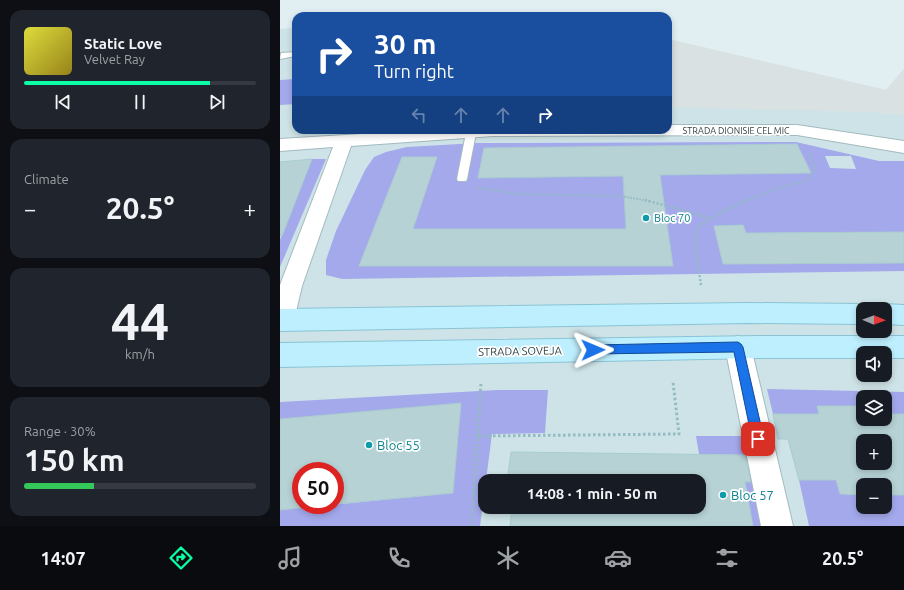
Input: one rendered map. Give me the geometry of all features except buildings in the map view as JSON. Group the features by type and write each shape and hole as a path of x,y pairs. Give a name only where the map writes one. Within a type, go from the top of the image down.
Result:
{"main road":[{"path":"281,320 748,312 856,314"},
{"path":"892,314 904,315"},
{"name":"STRADA SOVEJA","path":"280,355 738,347 904,347"}],"street":[{"name":"STRADA DIONISIE CEL MIC","path":"672,131 797,130 904,146"},
{"name":"STRADA DIONISIE CEL MIC","path":"280,144 453,134"},
{"path":"281,320 344,140"},
{"path":"738,347 777,526"}],"lane":[{"path":"280,57 292,54"},
{"path":"462,179 471,134"}],"path":[{"path":"700,285 696,252 697,227 719,212 774,188 809,180 815,168 811,156 797,130"},
{"path":"462,179 469,187 519,194 620,196 646,200 710,218"},
{"path":"478,436 680,434 673,382"},
{"path":"472,526 481,383"}],"shaded area":[{"path":"292,28 292,134 672,134 672,40 886,90 904,69 904,526 280,526 280,29"},
{"path":"672,40 886,90 904,69 904,115 869,112 672,107"},
{"path":"292,79 292,104 280,105 280,80"},
{"path":"796,142 879,161 904,161 904,232 746,233 743,225 714,226 723,264 904,263 904,271 342,279 326,275 326,260 336,231 365,170 374,157 386,152 407,147 477,143","holes":["797,144 810,173 478,177 484,148","825,156 851,156 856,169 830,168","402,157 436,157 413,229 626,229 672,266 359,266"]},
{"path":"312,159 326,159 280,267 280,240"},
{"path":"767,389 856,391 856,406 817,406 819,414 773,414"},
{"path":"497,390 548,390 545,433 492,434 487,474 478,474 478,514 482,514 480,526 280,526 280,510 292,509 292,514 344,514 344,504 453,493 280,419 280,402"},
{"path":"892,392 904,392 904,414 892,414"},
{"path":"696,436 750,436 765,526 753,526 745,482 752,482 748,455 699,454"},
{"path":"799,480 836,480 841,494 856,495 856,514 892,514 892,495 904,495 904,526 809,526"}],"place":[{"name":"Bloc 70","path":"646,218"},
{"name":"Bloc 55","path":"369,445"},
{"name":"Bloc 57","path":"723,495"}],"route":[{"path":"593,350 738,347 758,439"}]}
